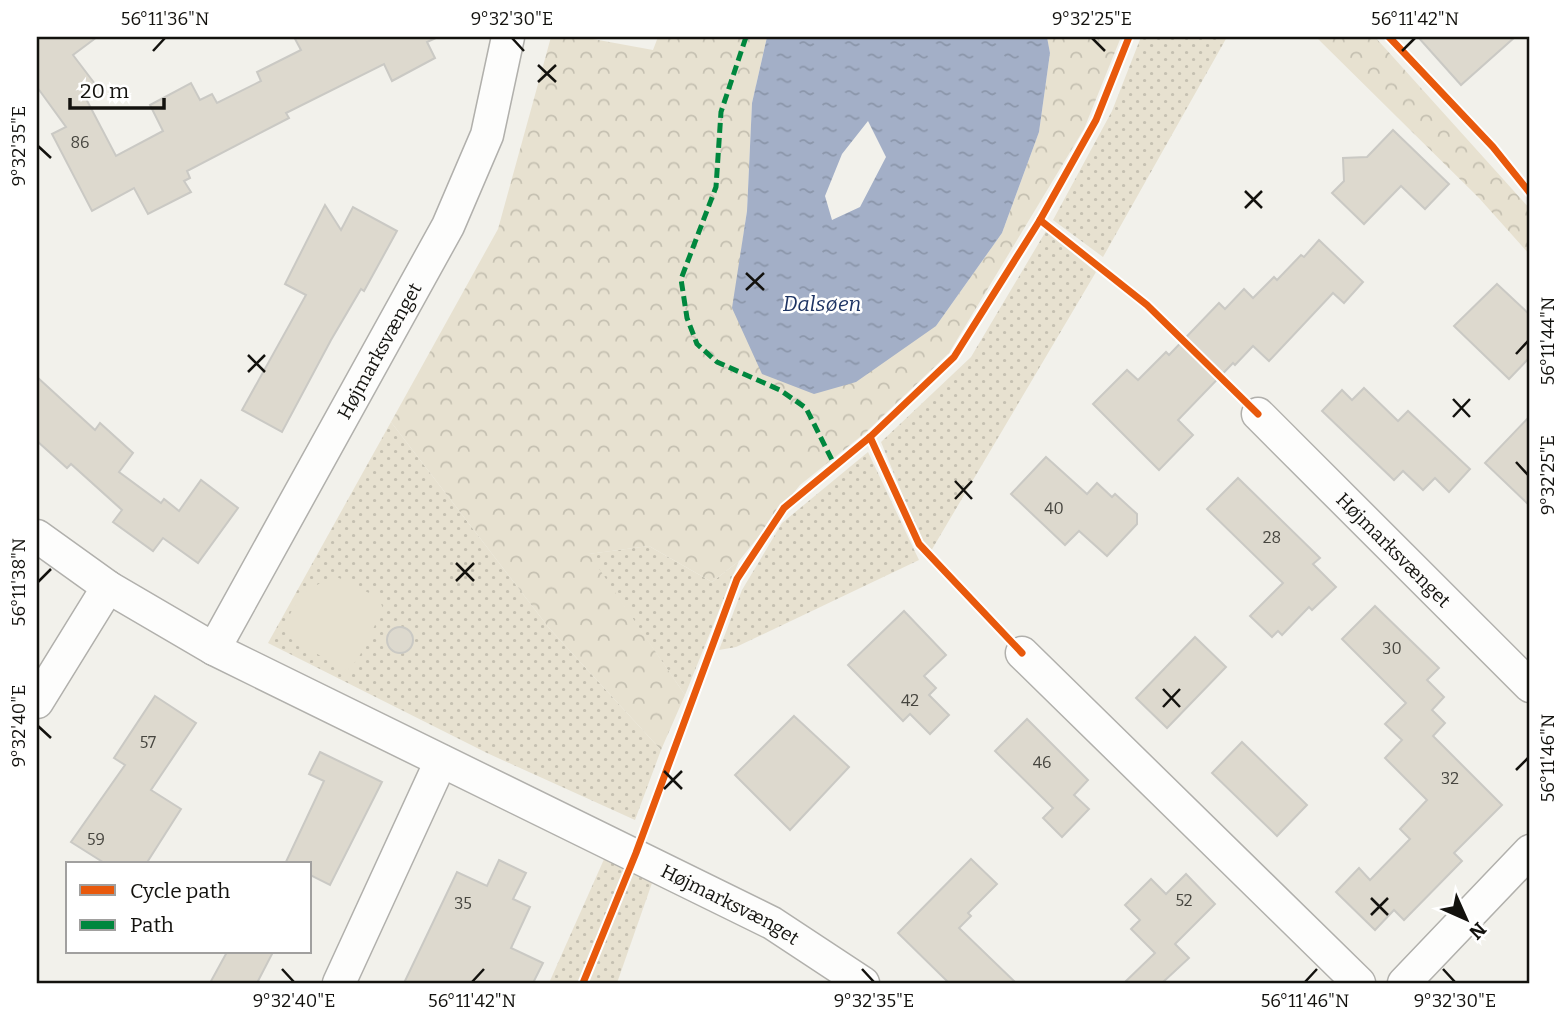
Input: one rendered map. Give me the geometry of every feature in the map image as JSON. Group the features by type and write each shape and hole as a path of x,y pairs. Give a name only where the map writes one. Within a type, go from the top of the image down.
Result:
{"street":[{"name":"Højmarksvænget","path":"214,649 448,226 487,135 508,37"},
{"name":"Højmarksvænget","path":"1258,414 1530,686"},
{"name":"Højmarksvænget","path":"37,536 108,587 214,649 760,916 863,983"},
{"path":"37,702 108,587"},
{"path":"1022,653 1359,983"},
{"path":"340,983 442,761"},
{"path":"1404,983 1530,851"}],"green space":[{"path":"551,37 582,37 653,50 658,37 767,37 752,103 747,211 733,308 936,326 1002,233 1039,132 1050,53 1047,37 1121,37 1084,129 949,353 865,433 800,485 739,561 712,582 649,546 589,554 685,695 661,750 549,628 391,422 498,229"},
{"path":"1141,37 1227,37 1103,257 1053,220 1112,111"},
{"path":"1316,37 1375,37 1530,209 1530,255 1479,198"},
{"path":"1046,231 1096,272 931,551 921,540 881,442 971,357"},
{"path":"391,422 549,628 661,750 635,820 487,753 268,643"},
{"path":"868,452 919,560 736,647 719,650 742,590 782,523"},
{"path":"649,546 712,582 739,561 685,695 588,554"},
{"path":"333,575 379,598 383,609 358,659 347,671 291,639 282,628 301,595"},
{"path":"605,857 652,883 617,983 549,983"}],"water":[{"name":"Dalsøen","path":"767,37 1047,37 1050,53 1039,132 1002,233 936,326 856,382 814,394 762,374 732,308 747,211 752,103","holes":["868,121 886,157 860,207 832,220 825,196 842,154"]}],"building":[{"path":"37,37 97,37 73,55 95,84 83,93 116,156 163,131 150,105 191,83 200,100 212,94 217,103 261,81 257,72 301,50 294,37 438,37 427,42 435,58 392,81 384,64 286,113 289,118 187,171 190,178 184,181 191,192 148,214 134,188 92,211 52,134 66,127 37,87"},
{"path":"1418,37 1515,37 1461,85"},
{"path":"1393,130 1449,184 1425,209 1401,186 1364,224 1332,193 1344,181 1343,158 1367,157"},
{"path":"325,205 341,230 353,207 397,231 364,291 361,289 331,340 282,432 242,410 306,295 285,284"},
{"path":"1319,240 1363,282 1344,303 1333,293 1269,361 1253,346 1235,365 1233,363 1178,420 1193,435 1159,470 1093,404 1127,370 1138,380 1166,352 1169,355 1219,303 1225,309 1244,289 1253,298 1274,277 1277,280 1301,255 1304,257"},
{"path":"1497,284 1530,315 1530,357 1509,379 1454,326"},
{"path":"37,377 95,430 100,423 133,453 119,472 161,503 164,499 179,511 201,480 238,508 198,563 163,538 153,551 113,522 122,510 71,464 67,468 37,441"},
{"path":"1364,388 1398,421 1408,411 1470,469 1449,492 1435,478 1423,490 1403,471 1394,480 1322,411 1342,390 1352,400"},
{"path":"1530,416 1530,506 1485,463"},
{"path":"1046,457 1087,494 1097,483 1112,497 1115,494 1137,514 1137,524 1107,556 1079,531 1065,545 1011,494"},
{"path":"1238,478 1320,558 1313,564 1336,587 1312,610 1309,607 1282,635 1278,631 1272,637 1250,616 1283,583 1207,509"},
{"path":"1375,606 1439,668 1427,680 1444,697 1432,710 1445,723 1433,736 1502,805 1454,853 1462,861 1404,920 1394,910 1375,930 1336,892 1359,868 1370,880 1410,839 1400,829 1427,800 1385,758 1402,740 1385,724 1406,703 1342,639"},
{"path":"904,611 946,655 924,676 936,688 929,695 949,715 930,734 910,714 903,721 848,665"},
{"path":"400,627 409,631 413,640 409,649 400,653 391,649 387,640 391,631"},
{"path":"1195,637 1226,667 1167,728 1136,698"},
{"path":"155,696 196,723 151,790 181,809 147,862 103,862 71,842 125,765 114,758"},
{"path":"794,716 849,767 790,830 735,775"},
{"path":"1027,719 1088,780 1074,795 1089,809 1062,837 1043,818 1053,808 995,751"},
{"path":"1242,742 1307,805 1277,836 1212,773"},
{"path":"320,752 382,782 330,885 312,876 312,862 286,862 324,781 309,774"},
{"path":"971,859 997,884 968,913 971,916 959,928 1016,983 949,983 898,933"},
{"path":"499,860 526,873 513,899 530,907 511,948 543,963 533,983 404,983 457,872 487,886"},
{"path":"1186,874 1215,904 1175,944 1189,958 1162,983 1124,983 1155,953 1131,929 1140,920 1125,905 1151,879 1166,894"},
{"path":"226,954 272,954 257,983 210,983"}],"marked path":[{"path":"746,37 721,112 716,187 681,279 687,318 697,344 717,362 780,390 806,408 835,466"}],"cycle path":[{"path":"583,983 636,853 737,579 784,508 870,437 954,357 1040,220 1096,120 1129,37"},
{"path":"1389,37 1493,147 1530,193"},
{"path":"1040,220 1147,305 1258,414"},
{"path":"870,437 919,544 1022,653"}]}
